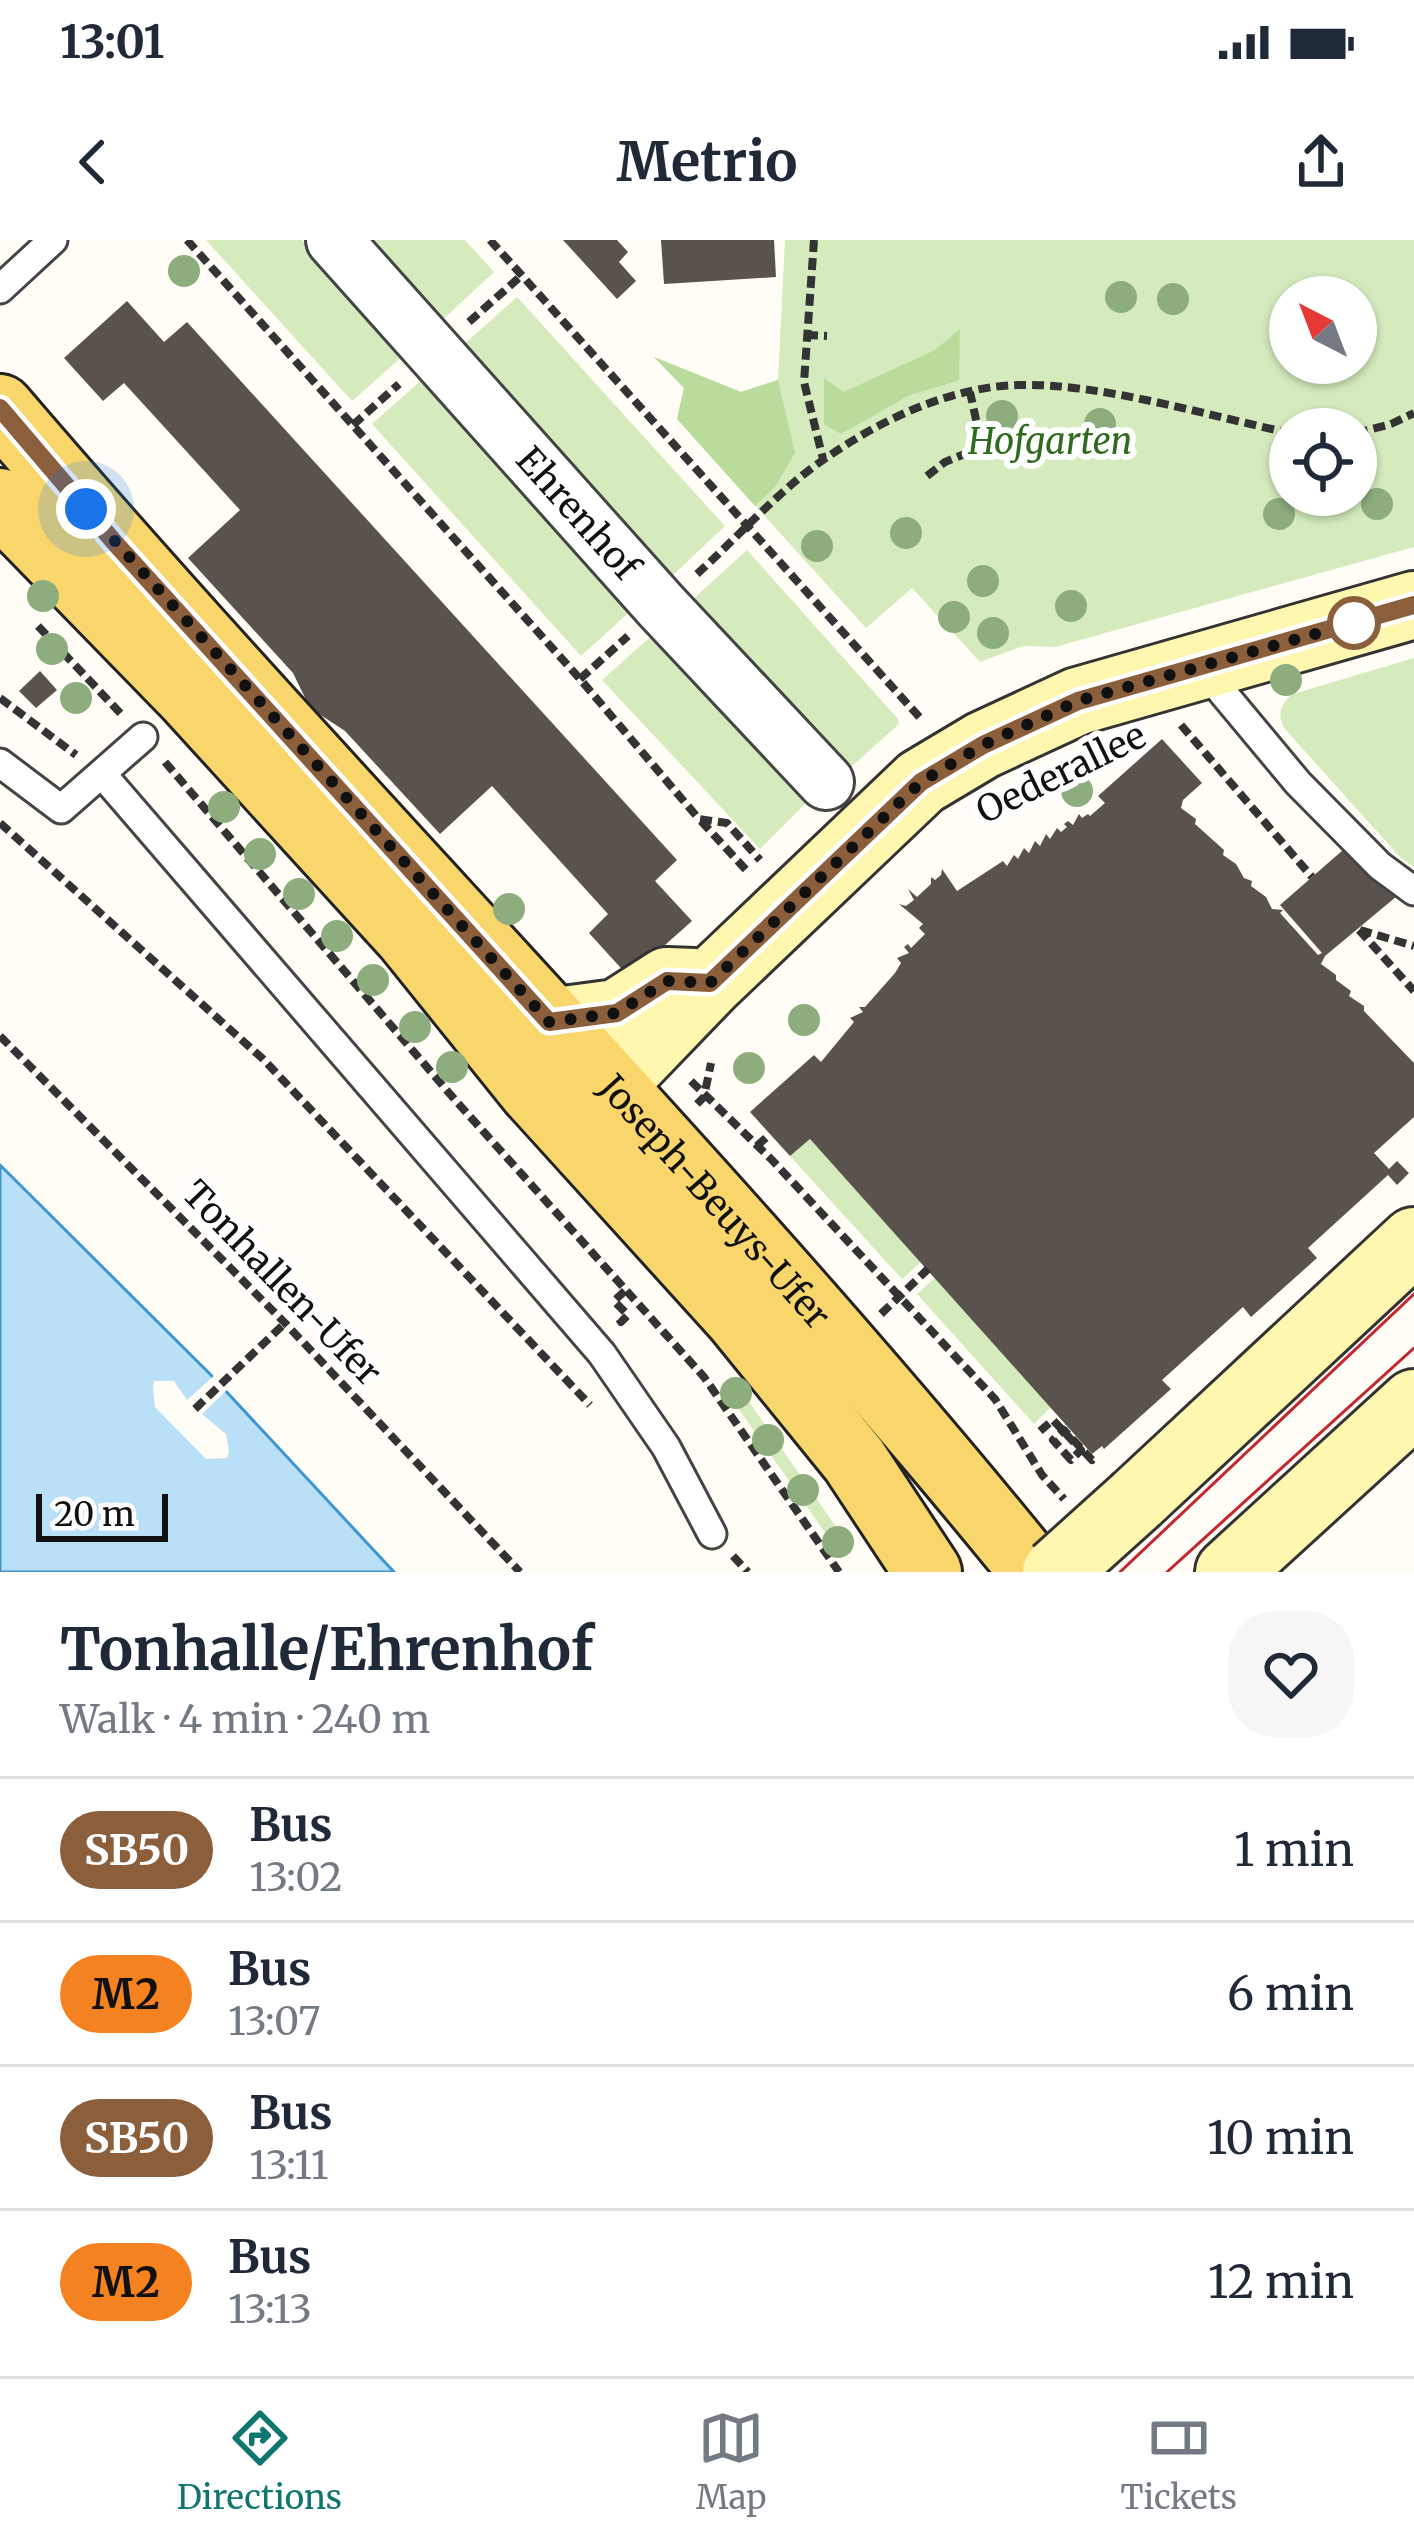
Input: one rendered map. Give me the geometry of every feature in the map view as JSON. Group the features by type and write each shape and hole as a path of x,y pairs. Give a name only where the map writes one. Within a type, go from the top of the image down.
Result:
{"main road":[{"name":"Joseph-Beuys-Ufer","path":"0,408 115,543 549,1022 595,1115 737,1316 854,1460 928,1572"},
{"name":"Joseph-Beuys-Ufer","path":"0,502 247,758 408,936 532,1090 595,1115 801,1293 1034,1572"},
{"name":"Oederallee","path":"595,1115 710,983 921,782 983,745 1078,701 1203,696 1414,605"},
{"path":"549,1022 617,1013 667,981 710,983"},
{"path":"1057,1572 1123,1479 1414,1241"},
{"path":"1228,1572 1414,1403"}],"street":[{"name":"Ehrenhof","path":"334,240 826,782"}],"lane":[{"path":"0,290 53,240"},
{"path":"1203,696 1380,866 1414,891"},
{"path":"0,763 61,809 143,737"},
{"path":"102,775 602,1354 666,1447 712,1534"}],"path":[{"path":"187,240 742,866"},
{"path":"490,240 914,711"},
{"path":"814,240 804,382 824,459"},
{"path":"806,335 826,336"},
{"path":"748,528 824,459 887,421 970,392 1016,385 1063,386 1269,429"},
{"path":"927,476 945,462 982,447 970,392"},
{"path":"1377,428 1414,412"},
{"path":"32,620 143,737 456,1101 704,1377 839,1572"},
{"path":"1203,696 1312,877"},
{"path":"0,698 102,775"},
{"path":"699,819 727,823 762,862"},
{"path":"0,823 263,1059 601,1416"},
{"path":"1414,946 1359,930 1414,992"},
{"name":"Tonhallen-Ufer","path":"0,1036 285,1323 520,1572"},
{"path":"686,1113 704,1097 717,1048"},
{"name":"Joseph-Beuys-Ufer","path":"681,1069 995,1399 1055,1490"},
{"path":"757,1146 770,1134"},
{"path":"873,1321 928,1269"},
{"path":"619,1319 628,1316 614,1301 628,1288"},
{"path":"195,1409 285,1323"},
{"path":"1040,1431 1053,1420 1059,1427 1070,1438 1081,1450 1071,1460 1053,1440 1064,1430 1092,1460 1102,1451 1123,1479"},
{"path":"712,1534 748,1572"}],"green space":[{"path":"206,240 302,240 406,353 352,401"},
{"path":"364,240 465,240 494,272 439,323"},
{"name":"Hofgarten","path":"785,240 1414,240 1414,547 1055,647 1023,646 980,662 912,588 866,628 677,419 684,388 654,357 741,392 778,380"},
{"path":"517,297 725,526 670,578 462,346"},
{"path":"960,329 959,380 908,396 841,434 824,424 824,378 844,392 935,350"},
{"path":"654,357 741,392 778,380 795,453 775,487 755,506 677,419 684,388"},
{"path":"426,376 635,607 581,656 372,424"},
{"path":"747,550 898,719 899,724 850,768 692,600"},
{"path":"656,632 809,800 760,849 602,680"},
{"path":"1414,658 1414,867 1284,728 1280,714 1293,694"},
{"path":"810,1139 921,1262 902,1279 790,1156"},
{"path":"935,1278 1051,1407 1034,1424 917,1294"},
{"path":"731,1376 851,1553 842,1557 722,1385"}],"water":[{"path":"0,1165 209,1373 394,1572 0,1572"}],"pier":[{"path":"217,1373 230,1387 202,1414 226,1434 229,1451 227,1458 206,1459 155,1407 153,1387 154,1381 174,1381 187,1400"}],"building":[{"path":"563,240 617,240 628,252 619,262 636,281 617,299"},
{"path":"661,240 774,240 776,277 664,284"},
{"path":"127,301 164,342 187,322 677,860 655,881 692,921 629,977 589,933 608,914 492,786 440,834 345,731 310,708 293,673 188,558 240,510 124,383 103,401 64,358"},
{"path":"40,671 57,690 36,708 19,691"},
{"path":"1162,739 1202,783 1183,800 1181,808 1224,850 1223,855 1244,878 1252,881 1251,886 1266,897 1272,909 1283,910 1280,913 1318,955 1322,953 1280,905 1351,843 1397,896 1321,964 1414,1063 1414,1117 1374,1153 1389,1169 1397,1161 1409,1173 1397,1185 1388,1175 1308,1248 1317,1258 1251,1317 1243,1307 1162,1380 1171,1389 1104,1449 1092,1454 810,1139 790,1156 750,1112 814,1055 821,1062 854,1022 850,1018 863,1012 859,1007 865,1007 895,973 901,963 897,958 909,953 904,947 911,948 925,934 919,928 923,924 899,904 906,906 914,900 908,889 917,897 942,869 957,891 1003,861 1007,866 1024,848 1029,853 1035,841 1040,846 1046,834 1050,839 1068,821 1073,825 1079,814 1090,816 1105,803 1098,796"}],"tram line":[{"path":"1120,1572 1414,1294"},
{"path":"1167,1572 1414,1348"}],"bus line":[{"name":"SB50","path":"0,408 115,543 549,1022 617,1013 667,981 710,983 921,782 983,745 1078,701 1414,605"}],"route":[{"path":"86,509 549,1022 617,1013 667,981 710,983 921,782 983,745 1078,701 1354,623"}]}
